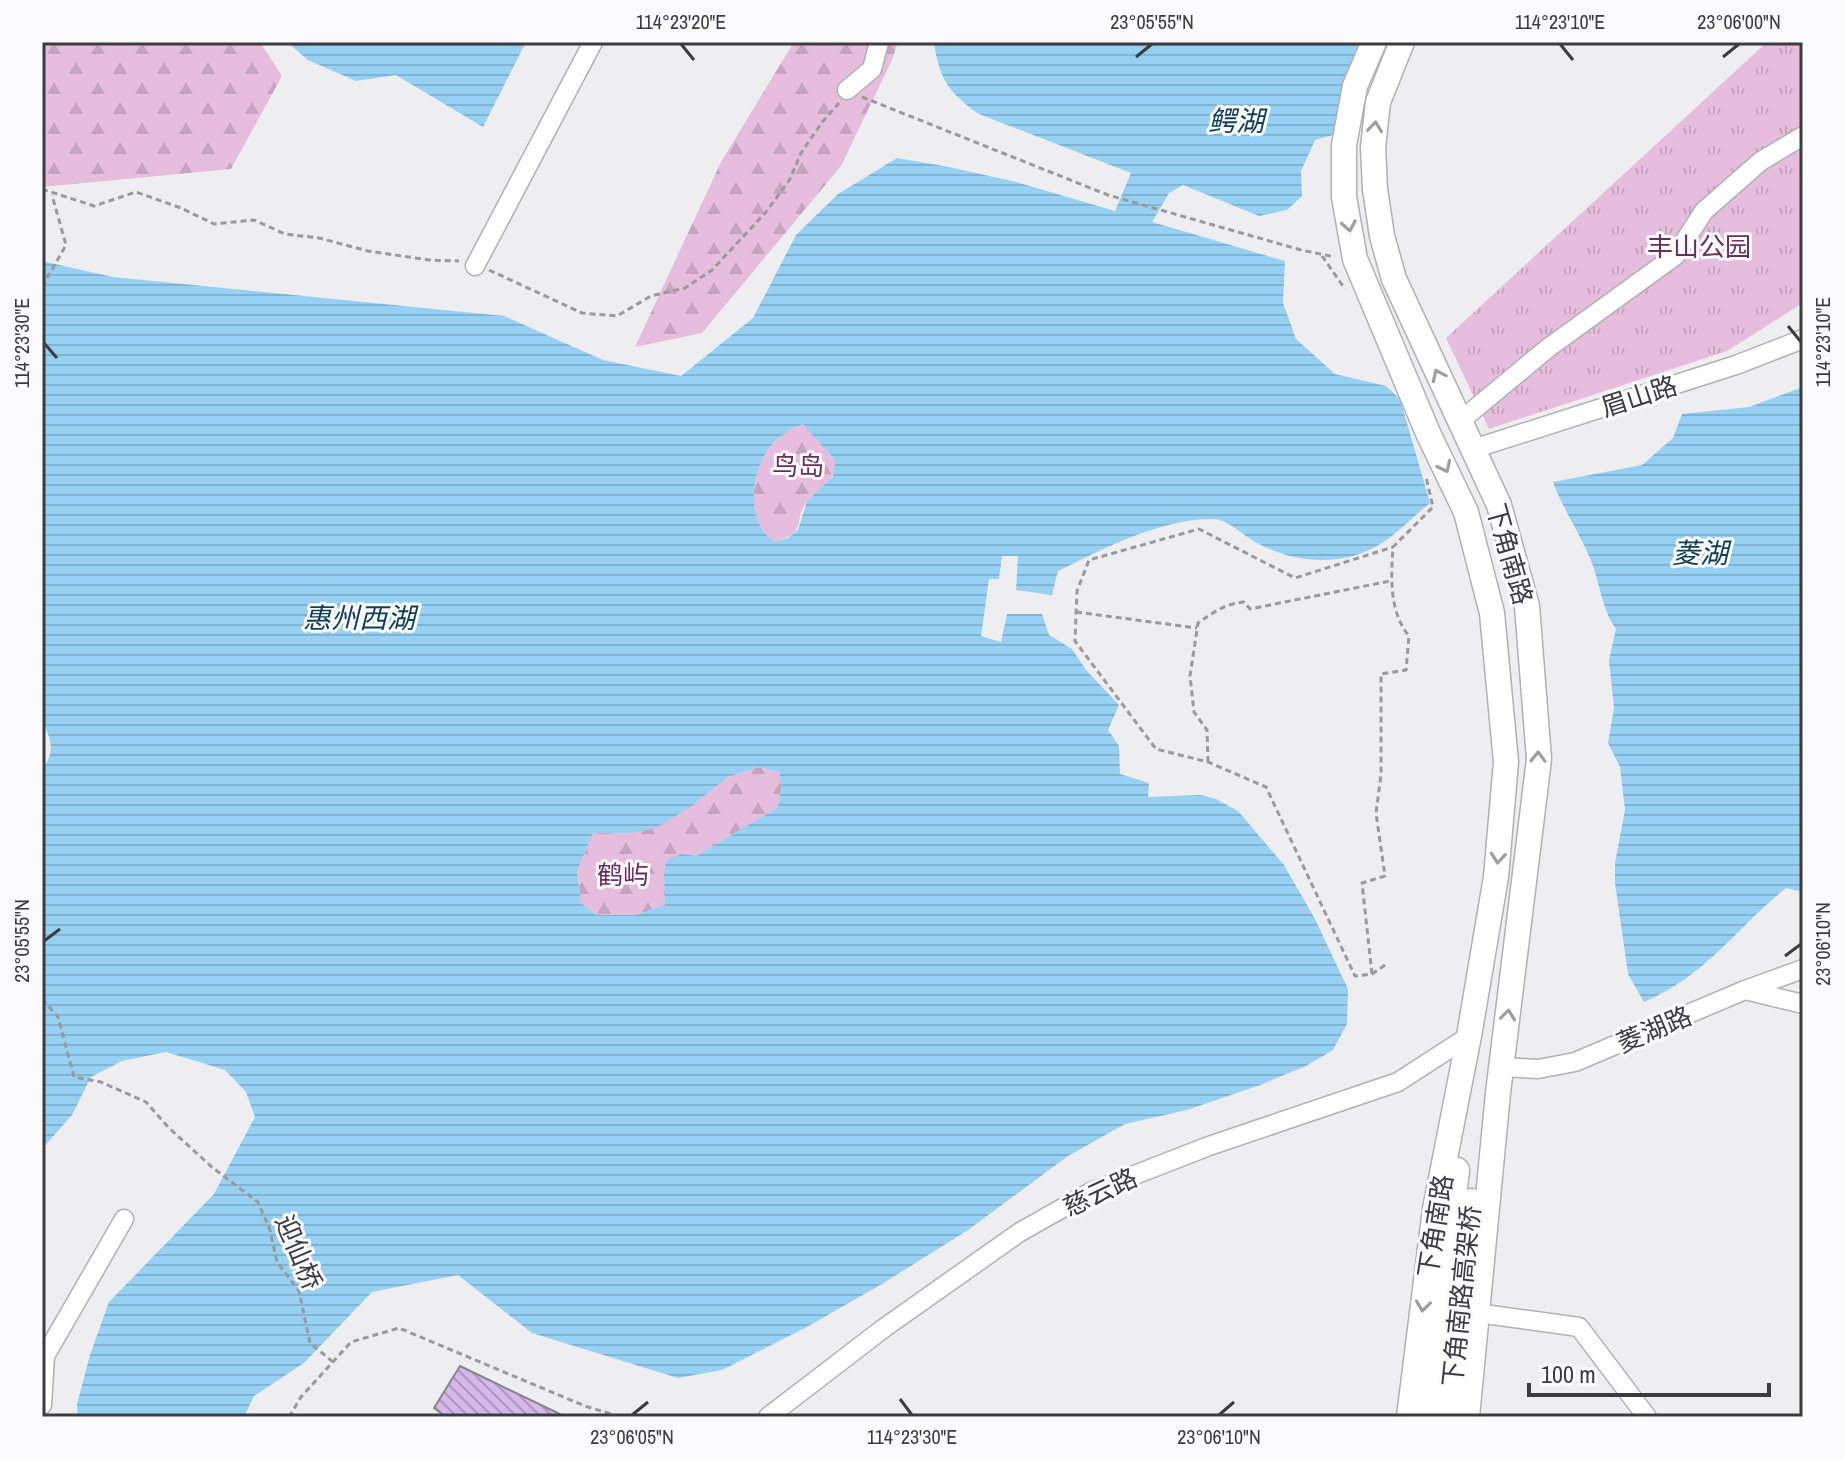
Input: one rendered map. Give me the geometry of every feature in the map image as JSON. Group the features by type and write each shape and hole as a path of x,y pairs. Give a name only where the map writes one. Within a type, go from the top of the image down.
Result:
{"main road":[{"name":"下角南路","path":"1374,42 1355,86 1344,145 1344,197 1355,259 1428,433 1466,512 1492,613 1506,762 1496,877 1435,1209 1409,1417"},
{"name":"下角南路","path":"1402,42 1378,102 1373,148 1382,236 1394,279 1499,505 1527,606 1539,759 1498,1093 1467,1417"},
{"name":"下角南路","path":"1465,1177 1469,1036"},
{"name":"下角南路","path":"1465,1177 1498,1093"},
{"name":"下角南路高架桥","path":"1430,1417 1465,1177"},
{"name":"下角南路高架桥","path":"1448,1417 1465,1177"}],"street":[{"path":"475,266 593,42"},
{"path":"847,90 872,69 879,42"},
{"path":"1459,422 1548,348 1675,256 1704,211 1761,161 1803,136"},
{"name":"眉山路","path":"1473,449 1736,365 1803,339"},
{"name":"菱湖路","path":"1501,1067 1538,1069 1575,1062 1745,990 1803,969"},
{"path":"1745,990 1803,1004"},
{"name":"慈云路","path":"768,1417 884,1328 1020,1232 1091,1192 1209,1146 1398,1082 1469,1036"},
{"path":"42,1405 45,1356 124,1219"},
{"path":"1477,1313 1579,1327 1647,1417"}],"path":[{"path":"847,90 1108,195 1322,256 1355,259"},
{"path":"42,287 66,245 52,193"},
{"path":"1322,256 1352,299"},
{"path":"1385,965 1372,974 1355,976 1266,787 1208,762 1156,749 1075,641 1077,591 1089,560 1199,529 1295,578 1393,547 1433,507 1423,464"},
{"path":"1372,974 1362,883 1385,876 1376,813 1381,775 1381,674 1406,670 1409,636 1399,624 1391,581 1393,547"},
{"path":"1208,762 1207,730 1194,712 1190,676 1198,623 1231,603 1244,602 1250,609 1391,581"},
{"path":"1076,612 1197,628"},
{"name":"迎仙桥","path":"42,999 58,1017 74,1077 101,1082 146,1102 213,1168 258,1202 270,1230 277,1262 299,1291 310,1343 333,1362"},
{"path":"289,1417 301,1397 351,1342 399,1328 585,1406 621,1417"}],"green space":[{"path":"42,42 260,42 282,76 231,169 42,187"},
{"path":"794,42 898,42 841,166 702,333 635,347 721,162"},
{"name":"丰山公园","path":"1767,42 1803,42 1803,303 1727,351 1489,429 1446,338"},
{"name":"鸟岛","path":"803,423 835,460 833,475 804,506 793,534 774,542 757,519 754,489 757,473 771,446 783,434"},
{"name":"鹤屿","path":"759,767 779,772 782,787 777,808 696,856 681,855 664,877 666,905 635,915 597,915 581,903 577,871 593,833 633,833 692,806 728,777"}],"water":[{"path":"287,42 526,42 483,127 396,75 356,81 308,60"},
{"name":"惠州西湖","path":"934,42 1359,42 1333,135 1315,140 1301,171 1302,196 1287,210 1259,216 1183,185 1169,193 1152,222 1285,261 1283,303 1296,339 1335,374 1386,386 1400,399 1430,503 1388,539 1356,555 1339,559 1305,559 1271,550 1218,520 1173,524 1133,536 1058,571 1052,595 1016,590 1018,556 1002,556 999,579 989,579 981,636 1001,642 1007,614 1042,614 1049,635 1072,649 1086,670 1119,705 1108,730 1119,746 1120,774 1149,783 1148,797 1201,795 1238,811 1284,865 1315,919 1348,989 1347,1024 1333,1050 1306,1066 1260,1085 1187,1110 1125,1124 1068,1156 968,1230 882,1284 722,1370 678,1378 532,1333 458,1275 372,1292 304,1363 254,1396 244,1417 78,1417 77,1404 90,1355 109,1302 214,1194 255,1117 246,1092 225,1070 166,1052 122,1061 91,1077 72,1115 42,1149 42,769 51,745 42,721 42,261 113,277 504,316 603,360 681,376 753,318 796,235 838,194 897,158 1016,182 1115,211 1131,173 979,114 947,84","holes":["803,424 835,460 833,476 807,501 798,530 788,538 774,542 757,519 754,504 757,473 771,446 783,434","759,767 779,772 782,787 777,808 696,856 681,854 666,861 665,905 635,915 597,915 581,903 577,871 593,833 633,833 656,828 692,806 728,777"]},
{"name":"菱湖","path":"1803,387 1803,892 1786,888 1686,979 1644,1002 1628,974 1615,883 1615,863 1625,810 1620,767 1608,743 1614,708 1609,660 1616,629 1607,612 1590,558 1553,482 1642,465 1673,438 1682,414 1749,407"}],"building":[{"path":"460,1366 566,1417 446,1417 434,1408"}],"water label":[{"name":"鳄湖","path":"1236,121"}]}
